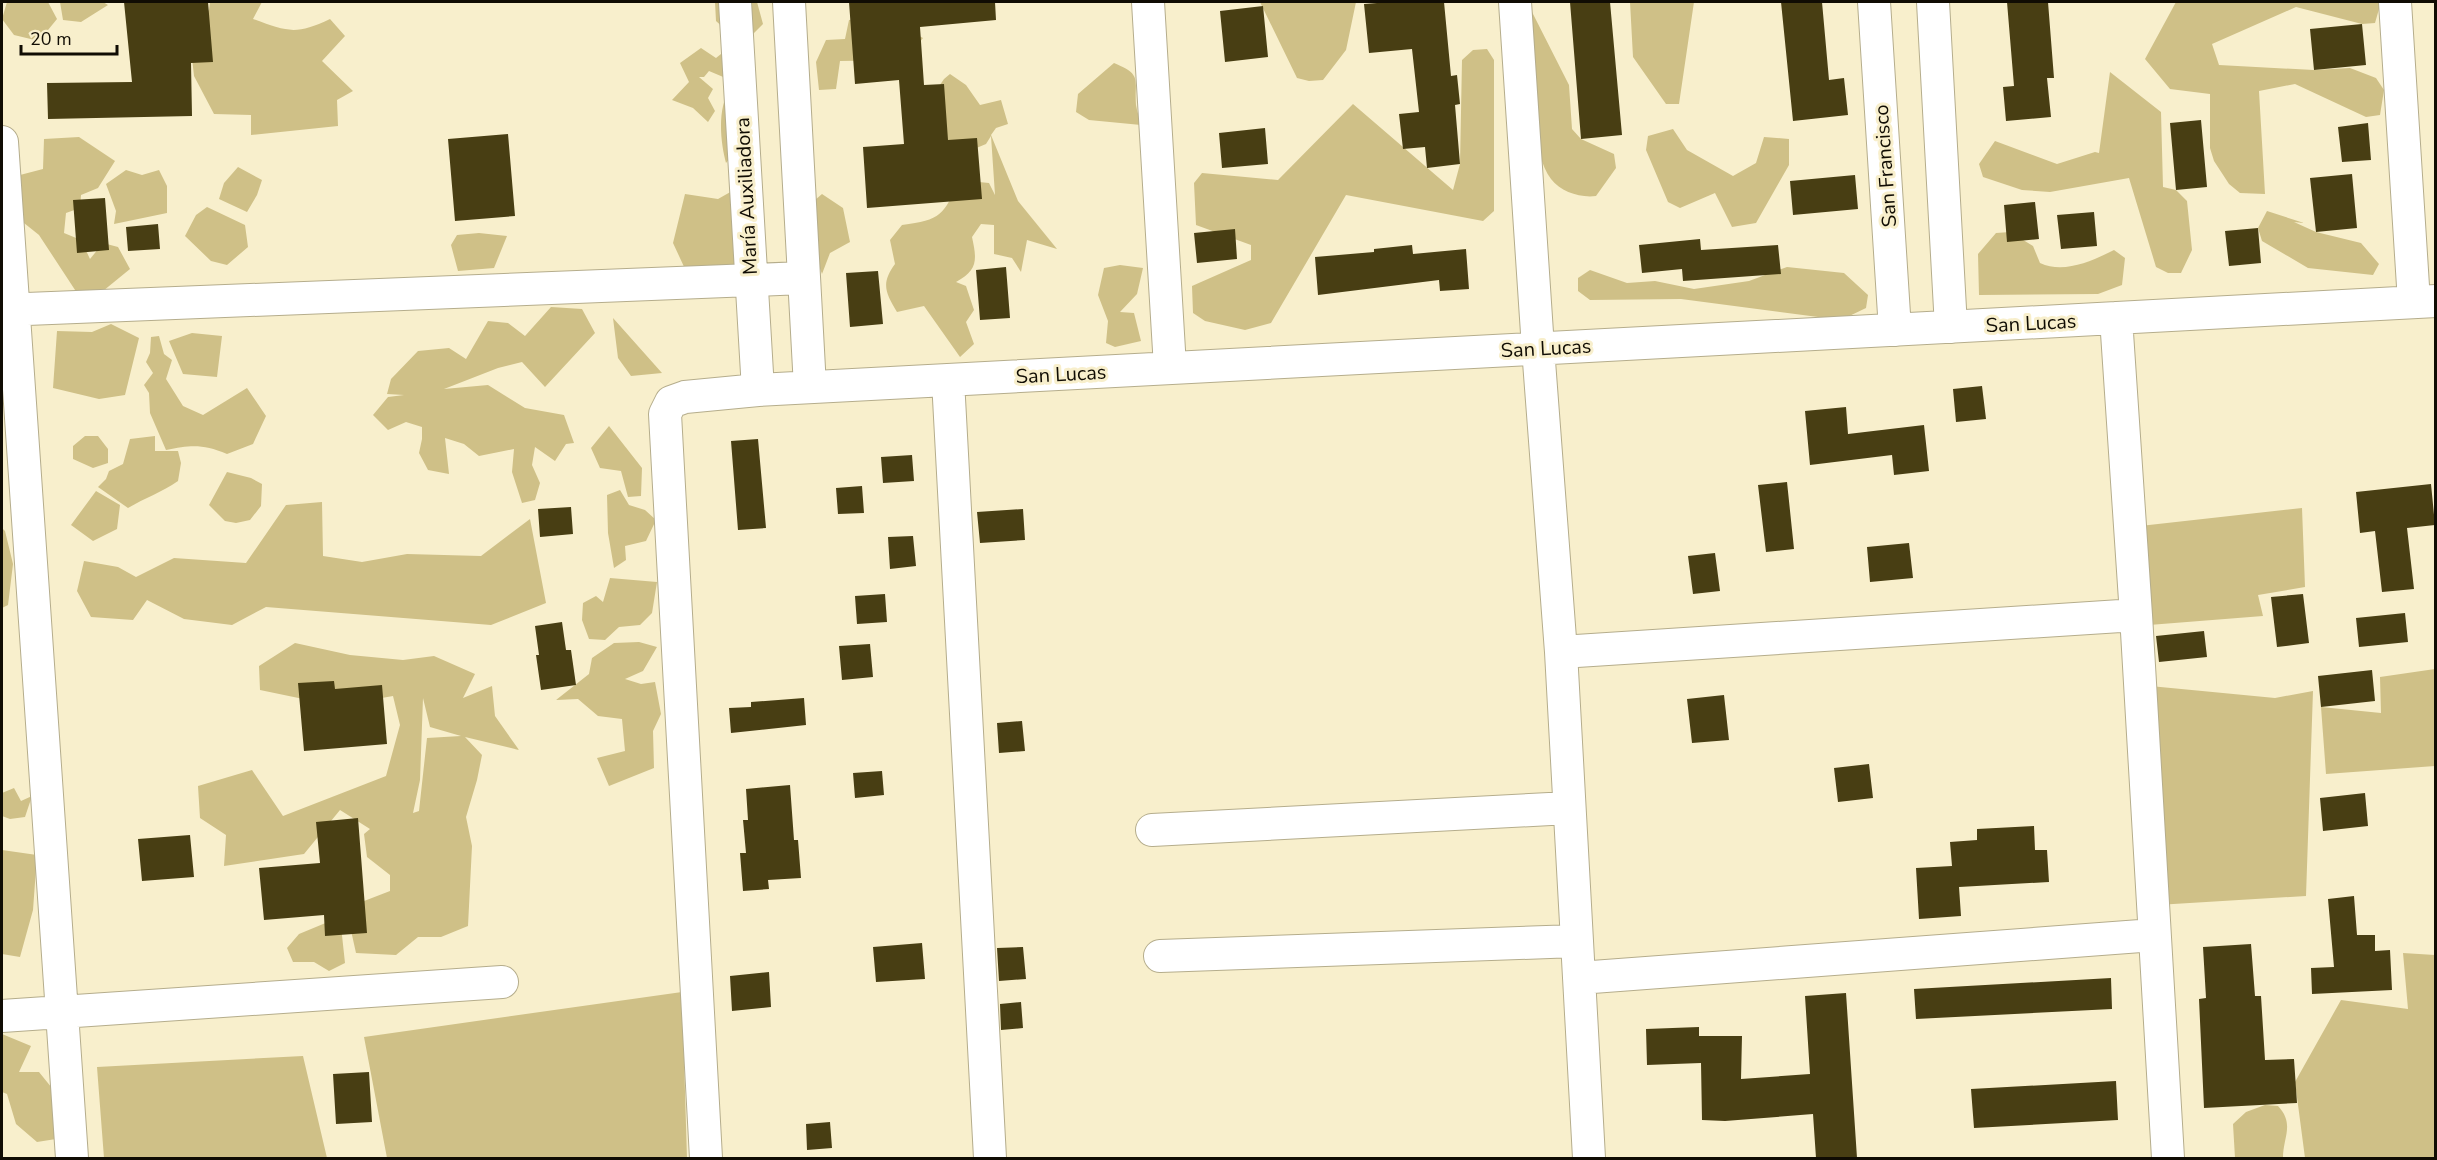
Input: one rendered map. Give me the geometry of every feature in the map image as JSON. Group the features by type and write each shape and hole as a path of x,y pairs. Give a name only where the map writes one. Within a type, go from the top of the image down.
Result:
{"street":[{"name":"María Auxiliadora","path":"735,2 758,390"},
{"path":"789,2 810,387"},
{"path":"1148,2 1170,367"},
{"path":"1515,2 1561,652 1589,1158"},
{"name":"San Francisco","path":"1875,2 1895,330"},
{"path":"1934,2 1952,327"},
{"path":"2395,2 2425,301"},
{"path":"2,142 8,309 63,1013 72,1158"},
{"path":"8,309 751,282 803,278"},
{"name":"San Lucas","path":"706,1158 664,414 671,402 685,397 810,387 2425,301"},
{"path":"2116,318 2168,1158"},
{"path":"948,380 990,1158"},
{"path":"1561,652 2136,615"},
{"path":"1152,830 1569,808"},
{"path":"1579,978 2154,935"},
{"path":"1160,956 1576,941"},
{"path":"2,1016 502,982"}],"shaded area":[{"path":"7,2 48,2 57,19 39,41 14,35 2,19"},
{"path":"60,2 103,2 108,5 81,22 63,20"},
{"path":"210,2 262,2 253,19 284,29 309,28 330,19 345,36 322,61 353,91 337,100 338,126 251,135 251,115 214,114 194,76 189,30 209,10"},
{"path":"715,2 757,2 763,24 752,35 727,31 716,21"},
{"path":"1260,2 1356,2 1346,50 1323,80 1309,81 1297,78"},
{"path":"1630,2 1694,2 1679,104 1666,104 1633,57"},
{"path":"2176,2 2381,2 2375,23 2362,24 2296,7 2212,44 2219,65 2314,70 2350,68 2376,78 2384,90 2380,115 2366,117 2295,84 2259,91 2265,194 2240,193 2229,184 2214,161 2210,148 2210,94 2170,89 2145,59"},
{"path":"1531,10 1569,85 1572,129 1581,139 1614,154 1616,168 1596,196 1577,195 1565,191 1555,184 1543,165 1534,123 1532,98"},
{"path":"872,17 904,28 923,38 905,60 840,61 836,89 819,90 816,62 826,40 845,39 849,20"},
{"path":"701,48 716,58 721,54 728,54 728,79 709,71 704,77 699,77 713,89 708,98 715,111 708,122 693,108 672,100 689,82 680,63"},
{"path":"1487,49 1494,60 1494,211 1483,221 1346,195 1271,323 1245,330 1205,321 1193,313 1192,286 1251,260 1251,245 1196,225 1194,183 1202,173 1278,180 1353,104 1453,190 1460,164 1462,60 1473,50"},
{"path":"1114,63 1129,71 1135,79 1136,105 1141,125 1089,120 1076,112 1078,94"},
{"path":"2110,72 2161,112 2163,187 2176,190 2187,201 2192,250 2181,273 2168,273 2156,267 2129,178 2050,192 2022,190 1983,177 1979,164 1995,141 2057,164 2095,152 2099,153"},
{"path":"950,74 966,85 980,105 1001,100 1008,124 996,128 991,135 1018,201 1057,249 1027,240 1021,272 1012,258 994,254 994,225 981,224 972,237 975,258 972,269 956,282 966,286 974,310 966,322 974,344 960,357 924,306 897,312 886,288 886,282 895,264 890,240 902,225 925,221 940,214 959,180 989,183 995,195 991,136 986,144 955,157 927,104"},
{"path":"731,87 749,133 726,163 721,124 723,104"},
{"path":"1673,129 1687,150 1733,176 1756,163 1764,137 1789,139 1789,165 1756,223 1732,227 1715,193 1680,208 1668,202 1646,150 1648,136"},
{"path":"79,137 115,161 98,188 81,195 80,208 66,213 64,233 81,240 90,259 103,243 118,247 130,269 103,291 79,296 39,235 19,219 9,206 20,175 43,169 44,139"},
{"path":"238,167 262,180 257,195 247,212 219,199 224,183"},
{"path":"126,170 142,175 159,170 167,186 167,213 114,224 116,211 106,184"},
{"path":"741,186 758,277 686,271 673,243 685,194 718,199"},
{"path":"822,194 843,208 850,242 830,253 822,274 800,213"},
{"path":"207,207 245,225 248,247 227,265 211,261 185,236 196,215"},
{"path":"2267,211 2304,223 2294,222 2316,232 2361,243 2379,264 2373,275 2308,268 2262,241 2258,228"},
{"path":"2010,232 2033,246 2040,263 2049,266 2078,265 2114,250 2125,258 2122,285 2098,294 1979,295 1978,254 1996,233"},
{"path":"479,233 507,236 494,268 458,271 451,245 457,235"},
{"path":"1120,265 1143,268 1137,294 1120,312 1134,313 1141,341 1115,347 1106,343 1108,321 1098,295 1104,268"},
{"path":"1787,267 1844,273 1868,295 1866,308 1841,320 1681,299 1590,300 1578,291 1578,278 1590,270 1627,283 1655,281 1694,289 1749,281"},
{"path":"551,307 582,309 595,333 545,387 522,362 498,368 444,389 488,385 525,408 564,415 574,443 566,444 555,461 535,447 532,465 540,483 535,500 522,503 512,472 514,449 479,456 464,444 445,438 449,474 428,470 419,453 422,427 406,422 388,430 373,415 388,397 404,395 387,394 391,379 418,351 449,348 466,359 488,321 508,323 525,336"},
{"path":"613,318 662,373 631,376 618,358"},
{"path":"111,324 139,338 125,395 99,399 53,388 57,331 92,332"},
{"path":"192,333 222,336 217,377 183,374 169,341"},
{"path":"159,336 164,354 172,360 166,379 183,406 203,415 247,388 266,416 253,444 227,454 197,446 166,450 150,413 149,393 144,385 153,373 146,362 150,353 151,337"},
{"path":"609,426 642,468 641,496 628,497 621,471 600,468 591,448"},
{"path":"85,436 98,436 108,449 108,463 93,468 73,459 73,446"},
{"path":"155,436 155,451 178,451 181,463 178,481 128,508 98,487 106,479 109,471 123,464 130,439"},
{"path":"227,472 251,478 262,484 261,506 250,520 236,523 225,521 209,505"},
{"path":"620,490 629,505 645,510 656,520 646,541 625,546 626,560 614,568 608,533 607,495"},
{"path":"96,491 120,505 117,529 93,541 71,525"},
{"path":"322,502 323,556 362,562 407,554 481,556 530,519 546,603 491,625 266,607 232,625 184,619 147,600 133,620 91,617 77,591 84,561 118,567 136,577 174,558 246,563 286,505"},
{"path":"2302,508 2305,587 2258,595 2263,616 2149,625 2140,526"},
{"path":"2,528 5,531 13,564 8,605 2,608"},
{"path":"610,578 657,582 652,613 640,625 619,627 605,640 589,639 582,620 583,603 596,596 603,602"},
{"path":"639,642 657,647 643,671 625,679 641,684 655,682 661,714 653,731 654,768 609,786 597,758 625,751 622,719 598,716 578,699 556,700 589,674 592,658 614,643"},
{"path":"295,643 350,655 403,660 434,656 475,674 463,698 492,686 495,716 519,750 465,737 482,755 466,817 472,846 468,926 441,937 418,937 396,955 356,953 346,908 390,891 390,875 367,857 364,834 370,829 340,810 304,854 224,866 226,835 200,818 198,786 252,770 283,816 386,776 400,725 393,696 337,706 260,690 259,666","holes":["423,698 430,727 461,736 427,738 419,811 413,813 420,780"]},
{"path":"2435,669 2435,766 2326,774 2321,707 2381,713 2380,677"},
{"path":"2150,686 2275,698 2313,691 2306,896 2157,905"},
{"path":"14,788 21,801 32,796 25,817 10,819 2,816 2,793"},
{"path":"2,850 37,855 33,910 20,957 2,954"},
{"path":"340,917 345,963 329,971 314,962 293,962 287,948 299,934"},
{"path":"2403,953 2435,955 2435,1158 2305,1158 2295,1082 2341,1000 2408,1009"},
{"path":"682,992 687,1158 387,1158 364,1037"},
{"path":"2,1034 31,1046 19,1072 39,1072 60,1098 56,1139 37,1142 16,1124 7,1094 2,1092"},
{"path":"303,1056 327,1158 104,1158 97,1067"},
{"path":"2265,1105 2278,1106 2286,1119 2287,1131 2283,1158 2235,1158 2233,1124 2246,1112"}],"building":[{"path":"124,2 208,2 213,62 191,63 192,116 48,119 47,83 132,82"},
{"path":"849,2 995,2 996,20 920,27 924,85 944,84 948,140 977,138 982,199 867,208 863,147 904,144 899,80 855,84"},
{"path":"1444,2 1451,76 1457,75 1460,104 1455,105 1460,164 1427,168 1425,147 1403,149 1399,114 1419,112 1412,49 1369,53 1364,4"},
{"path":"1570,2 1610,2 1622,135 1581,139"},
{"path":"1781,2 1822,2 1829,80 1844,78 1848,115 1793,121"},
{"path":"2007,2 2048,2 2054,78 2047,78 2051,117 2006,121 2003,87 2014,86"},
{"path":"1263,6 1268,57 1225,62 1220,11"},
{"path":"2362,24 2366,65 2314,70 2310,29"},
{"path":"2201,120 2207,187 2176,190 2170,123"},
{"path":"2368,123 2371,160 2342,162 2338,127"},
{"path":"1265,128 1268,164 1222,168 1219,133"},
{"path":"508,134 515,216 455,221 448,139"},
{"path":"2352,174 2357,228 2316,232 2310,178"},
{"path":"1855,175 1858,209 1793,215 1790,181"},
{"path":"105,198 109,250 77,253 73,200"},
{"path":"2035,202 2039,239 2007,242 2004,205"},
{"path":"2094,212 2097,246 2061,249 2057,215"},
{"path":"158,224 160,249 128,251 126,227"},
{"path":"2258,228 2261,263 2229,266 2225,231"},
{"path":"1235,229 1237,259 1197,263 1194,233"},
{"path":"1700,239 1701,250 1778,245 1781,274 1683,281 1682,269 1642,273 1639,245"},
{"path":"1412,245 1413,254 1466,249 1469,289 1440,291 1439,280 1318,295 1315,257 1374,252 1374,249"},
{"path":"1006,267 1010,318 980,320 976,270"},
{"path":"878,271 883,324 850,327 846,273"},
{"path":"1982,386 1986,419 1956,422 1953,389"},
{"path":"1846,407 1848,434 1924,425 1929,471 1894,475 1892,455 1810,465 1805,411"},
{"path":"758,439 766,528 738,530 731,441"},
{"path":"912,455 914,481 883,483 881,457"},
{"path":"1787,482 1794,549 1766,552 1758,485"},
{"path":"2431,484 2435,525 2407,528 2414,589 2382,592 2375,531 2360,533 2356,492"},
{"path":"862,486 864,513 838,514 836,488"},
{"path":"571,507 573,534 540,537 538,509"},
{"path":"1023,509 1025,540 980,543 977,512"},
{"path":"913,536 916,566 890,569 888,537"},
{"path":"1909,543 1913,578 1870,582 1867,547"},
{"path":"1715,553 1720,591 1693,594 1688,556"},
{"path":"885,594 887,622 857,624 855,596"},
{"path":"2303,594 2309,643 2277,647 2271,597"},
{"path":"2405,613 2408,642 2359,647 2356,618"},
{"path":"562,622 566,650 571,650 576,685 541,690 535,626"},
{"path":"2204,631 2207,657 2159,662 2156,636"},
{"path":"870,644 873,677 842,680 839,646"},
{"path":"2372,670 2375,701 2321,707 2318,676"},
{"path":"334,681 335,689 382,685 387,744 304,751 298,683"},
{"path":"1724,695 1729,740 1692,743 1687,699"},
{"path":"804,698 806,725 731,733 729,708 751,707 751,702"},
{"path":"1022,721 1025,751 999,753 997,723"},
{"path":"1869,764 1873,798 1838,802 1834,768"},
{"path":"882,771 884,795 855,798 853,773"},
{"path":"790,785 794,840 798,840 801,878 768,880 769,889 743,891 740,853 746,853 743,820 748,820 746,789"},
{"path":"2365,793 2368,826 2323,831 2320,798"},
{"path":"358,818 367,933 325,936 324,915 264,920 259,868 320,863 316,822"},
{"path":"2034,826 2035,850 2047,850 2049,882 1959,887 1961,916 1919,919 1916,868 1952,866 1950,842 1977,840 1977,829"},
{"path":"190,835 194,877 142,881 138,839"},
{"path":"2354,896 2357,935 2375,935 2375,951 2390,950 2392,990 2312,994 2311,968 2334,967 2328,899"},
{"path":"922,943 925,979 876,982 873,947"},
{"path":"2251,944 2255,996 2261,996 2265,1060 2294,1059 2297,1103 2204,1108 2199,999 2206,998 2203,947"},
{"path":"1023,947 1026,979 999,981 997,948"},
{"path":"769,972 771,1007 732,1011 730,976"},
{"path":"2111,978 2112,1009 1916,1019 1914,989"},
{"path":"1846,993 1857,1158 1816,1158 1813,1114 1725,1121 1702,1120 1701,1063 1647,1065 1646,1029 1699,1027 1699,1036 1742,1036 1741,1079 1810,1074 1805,996"},
{"path":"1021,1002 1023,1028 1001,1030 1000,1004"},
{"path":"369,1072 372,1122 336,1124 333,1074"},
{"path":"2116,1081 2118,1120 1974,1128 1971,1089"},
{"path":"830,1122 832,1148 807,1150 806,1124"}]}
